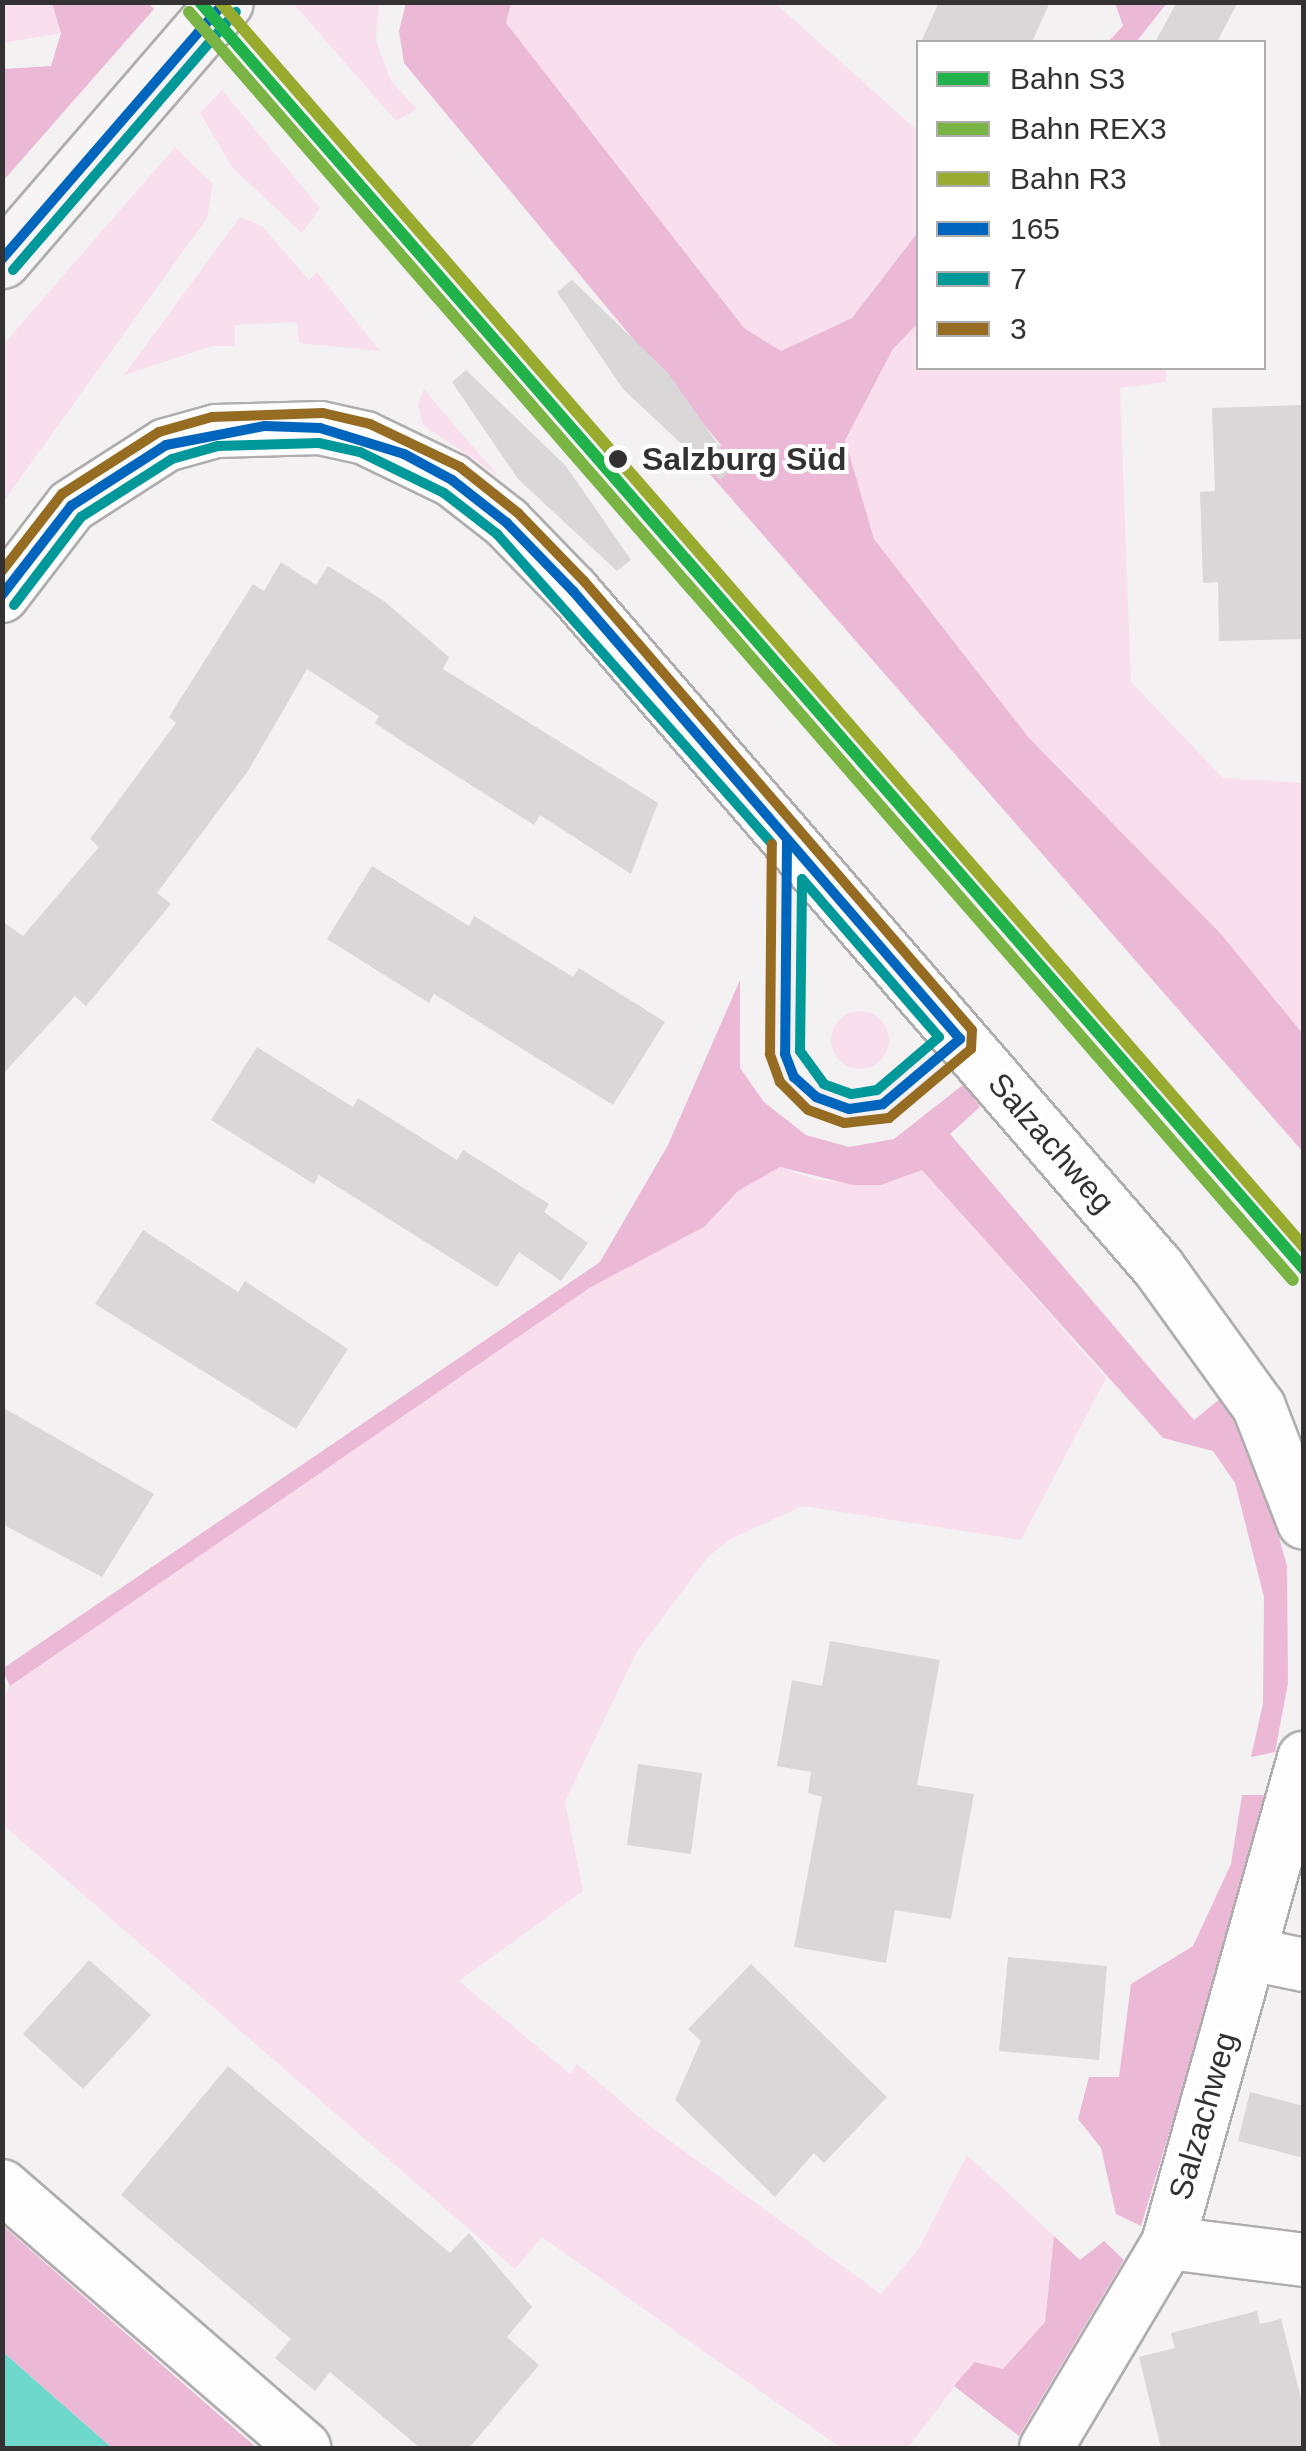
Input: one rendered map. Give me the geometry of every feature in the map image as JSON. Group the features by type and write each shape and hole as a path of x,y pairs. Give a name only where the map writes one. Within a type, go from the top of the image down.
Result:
{"main road":[{"path":"2,260 225,2"}],"street":[{"name":"Salzachweg","path":"2,596 71,506 150,454 216,430 266,426 365,438 452,480 573,591 1158,1267 1259,1407 1304,1523"},
{"name":"Salzachweg","path":"1046,2448 1168,2243 1304,1758"},
{"path":"1252,1954 1304,1965"},
{"path":"2,2186 304,2448"},
{"path":"1168,2243 1304,2260"}],"shaded area":[{"path":"1115,2 1167,3 1138,40 1110,40 1123,26"},
{"path":"3,3 52,3 61,33 3,43"},
{"path":"52,3 148,3 154,9 3,181 3,69 51,66 61,33"},
{"path":"293,3 379,3 376,40 391,81 417,109 396,121"},
{"path":"406,3 511,3 506,23 744,328 781,351 852,318 916,235 916,325 893,349 845,440 874,539 1029,738 1221,934 1303,1034 1303,1152 701,464 721,445 404,63 399,31"},
{"path":"511,3 775,3 916,129 916,235 852,318 781,351 744,328 506,23"},
{"path":"222,90 320,208 302,233 232,167 200,113"},
{"path":"175,147 213,184 207,218 3,502 3,345"},
{"path":"240,217 262,226 309,280 317,272 380,351 299,343 297,322 235,325 235,346 212,346 124,375"},
{"path":"916,325 916,370 1166,370 1166,382 1120,388 1131,682 1223,778 1303,783 1303,1034 1221,934 1029,738 874,539 844,440 893,349"},
{"path":"424,389 499,476 423,425 418,405"},
{"path":"740,980 740,1068 764,1102 806,1135 849,1147 894,1139 964,1084 980,1107 950,1134 1194,1420 1226,1394 1254,1448 1287,1566 1288,1683 1275,1752 1251,1757 1263,1703 1264,1597 1235,1483 1213,1451 1163,1438 922,1170 881,1185 853,1185 780,1167 738,1191 704,1227 591,1287 10,1686 2,1669 600,1262 668,1145"},
{"path":"860,1011 881,1019 889,1040 881,1061 860,1069 839,1061 831,1040 839,1019"},
{"path":"780,1167 817,1180 881,1185 922,1169 1106,1378 1021,1540 803,1506 730,1539 708,1557 636,1653 565,1802 583,1891 459,1981 570,2074 577,2064 651,2127 881,2294 918,2250 967,2155 1054,2236 1045,2322 1003,2369 973,2362 908,2448 841,2448 542,2237 515,2269 3,1825 3,1700 10,1686 591,1287 704,1227 738,1191"},
{"path":"1242,1795 1264,1795 1255,1849 1141,2226 1116,2214 1101,2148 1078,2119 1089,2077 1119,2077 1131,1984 1193,1946 1231,1864"},
{"path":"2,2225 257,2448 112,2448 3,2352"},
{"path":"1054,2236 1080,2260 1104,2241 1124,2260 1019,2436 954,2386 974,2362 1003,2369 1045,2322"}],"water":[{"path":"3,2352 112,2448 3,2448"}],"building":[{"path":"939,2 1050,2 1033,40 922,40"},
{"path":"1177,2 1238,2 1218,40 1156,40"},
{"path":"572,280 668,373 734,467 720,480 623,389 557,292"},
{"path":"466,370 566,466 631,560 617,571 518,479 452,382"},
{"path":"1304,405 1304,639 1219,641 1218,582 1203,583 1200,492 1215,491 1212,408"},
{"path":"281,562 316,585 328,566 384,601 449,657 443,669 658,803 631,874 540,815 534,825 375,723 379,716 307,669 248,771 157,893 171,904 86,1006 75,996 2,1075 2,921 23,936 99,847 90,839 176,723 169,717 253,584 264,591"},
{"path":"372,866 469,926 474,916 573,977 579,968 665,1022 613,1105 434,994 429,1003 327,939"},
{"path":"257,1047 353,1107 358,1098 457,1160 463,1150 549,1204 544,1212 588,1243 561,1281 519,1252 497,1287 319,1175 314,1184 211,1120"},
{"path":"143,1230 238,1292 245,1281 348,1349 296,1429 95,1304"},
{"path":"2,1407 154,1494 102,1577 2,1524"},
{"path":"830,1641 940,1660 917,1785 974,1794 951,1919 895,1910 886,1963 794,1947 822,1797 808,1793 811,1772 777,1766 792,1680 822,1686"},
{"path":"638,1764 702,1773 691,1854 627,1845"},
{"path":"1008,1957 1107,1966 1099,2060 999,2051"},
{"path":"89,1960 151,2015 83,2089 23,2034"},
{"path":"751,1964 887,2097 824,2163 814,2153 775,2197 675,2100 701,2041 688,2029"},
{"path":"228,2066 450,2253 469,2233 532,2307 507,2337 539,2365 469,2448 420,2448 330,2372 315,2391 275,2358 291,2339 121,2195"},
{"path":"1250,2092 1304,2106 1304,2158 1238,2141"},
{"path":"1257,2311 1260,2324 1281,2319 1304,2410 1304,2448 1161,2448 1139,2357 1175,2348 1171,2333"}],"rail line":[{"name":"S3","path":"200,2 1304,1269"},
{"name":"R3","path":"220,2 1304,1247"},
{"name":"REX3","path":"189,12 1293,1280"}],"transit line":[{"name":"165","path":"2,259 225,2"},
{"name":"7","path":"13,270 236,12"},
{"name":"3","path":"2,571 62,494 159,432 212,417 323,413 370,424 460,467 518,513 584,581 972,1030 971,1049 889,1118 844,1123 808,1110 780,1082 770,1054 772,844"},
{"name":"165","path":"2,595 71,506 166,445 265,426 320,428 404,454 452,480 507,523 573,591 960,1039"},
{"name":"7","path":"14,605 81,517 172,459 218,446 319,443 360,452 444,493 497,534 772,844"},
{"name":"165","path":"787,841 785,1054 794,1077 816,1097 849,1109 883,1104 960,1039"},
{"name":"7","path":"802,879 939,1037 877,1090 851,1094 824,1084 800,1051 802,879"}],"place":[{"name":"Salzburg Süd","path":"618,459"}]}
